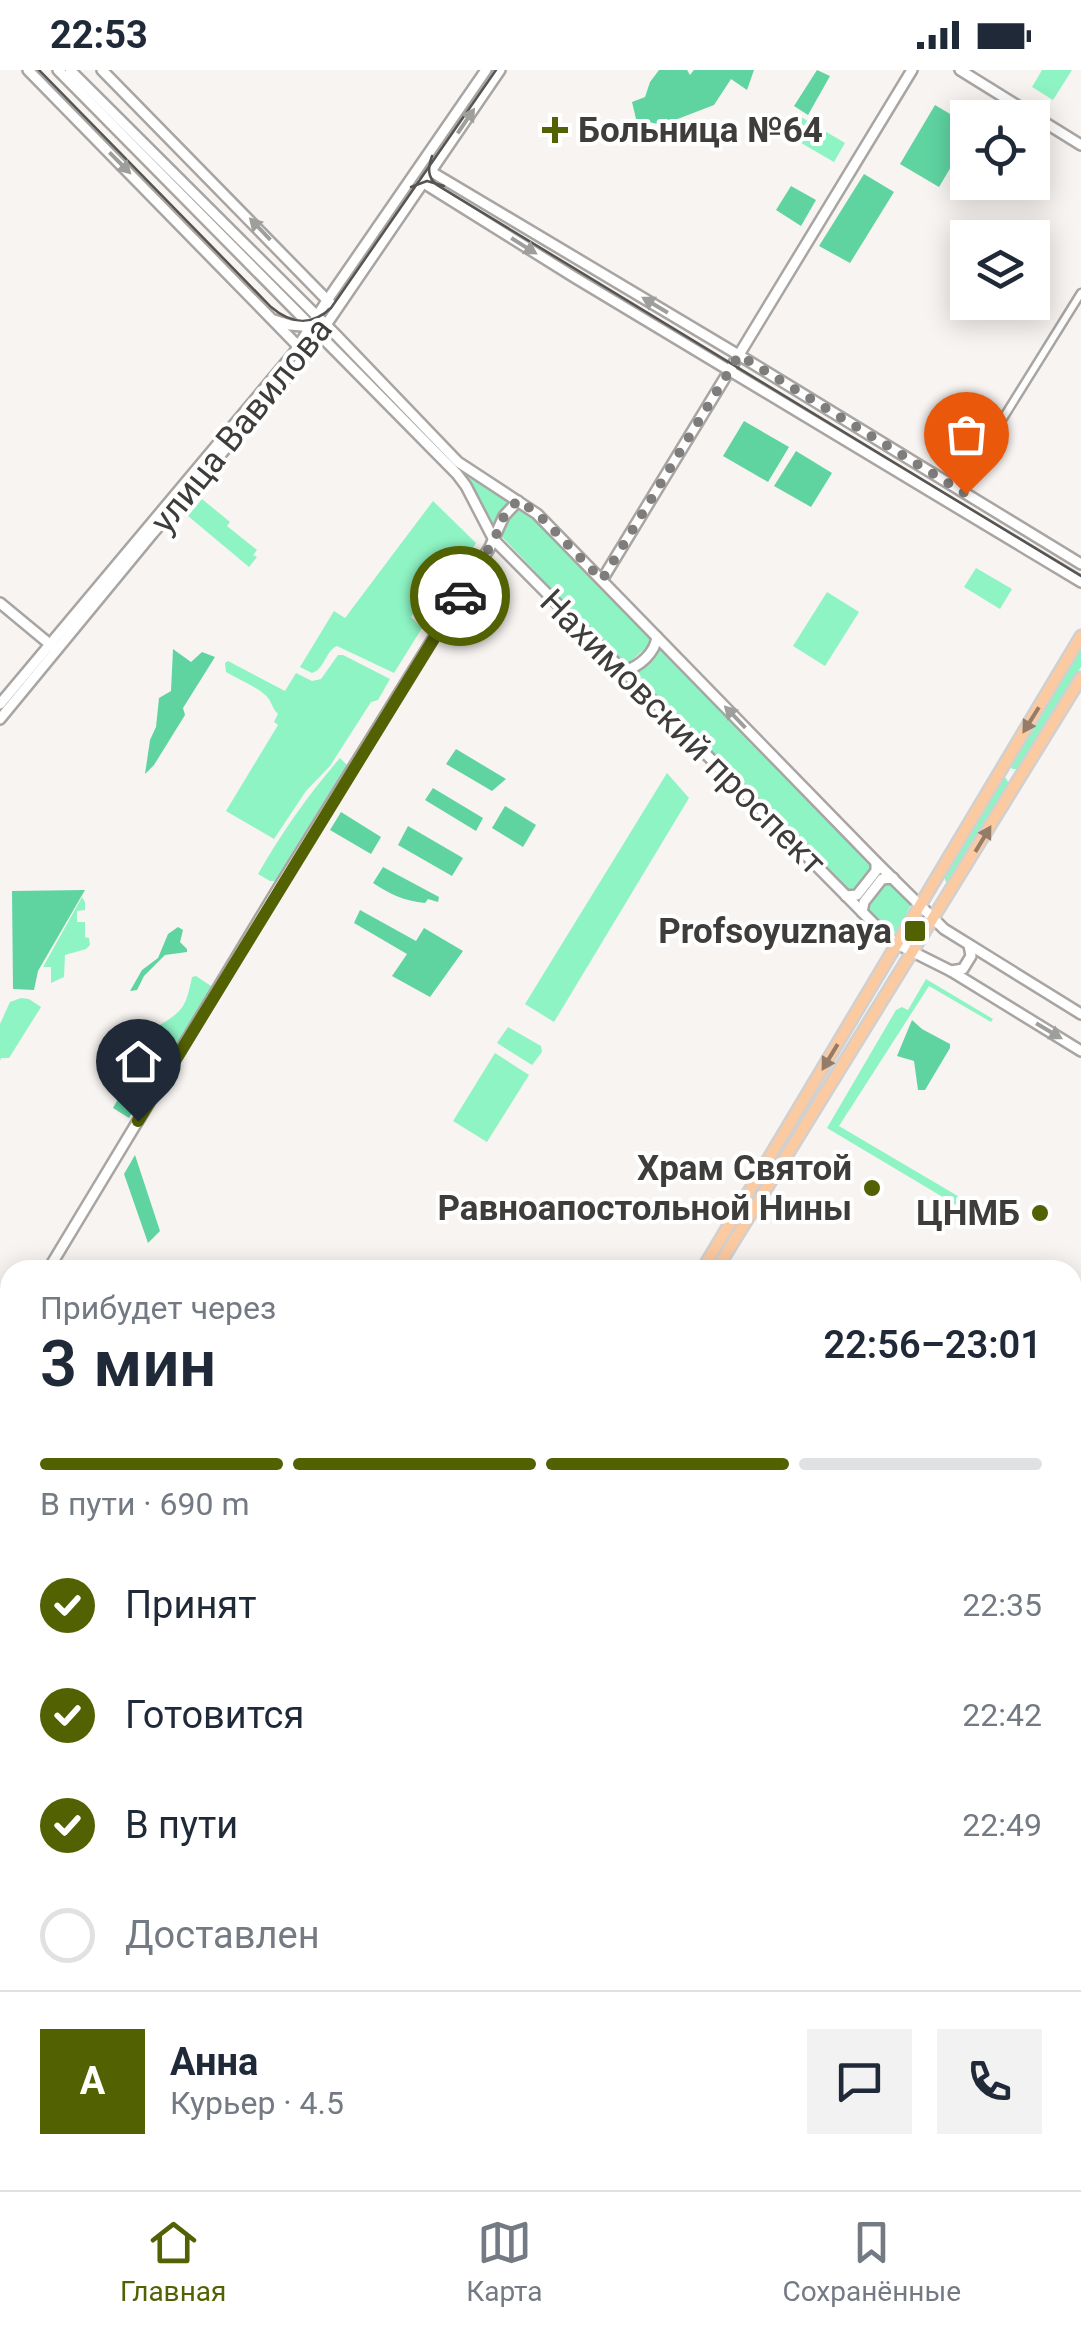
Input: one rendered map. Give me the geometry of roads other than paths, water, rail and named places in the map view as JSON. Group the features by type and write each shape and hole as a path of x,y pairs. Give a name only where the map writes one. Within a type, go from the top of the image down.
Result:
{"main road":[{"path":"708,1260 940,872 1004,776 1008,757 1081,636"},
{"path":"722,1260 1081,678"}],"street":[{"path":"28,70 298,346"},
{"path":"58,70 68,74 316,326"},
{"path":"102,70 328,299 336,335"},
{"name":"улица Вавилова","path":"0,704 53,647 282,376 302,360 328,299 486,70"},
{"name":"улица Вавилова","path":"282,376 298,346 332,314 500,70"},
{"path":"602,580 912,70"},
{"path":"960,70 1081,145"},
{"path":"51,94 68,74"},
{"path":"417,170 432,171 1081,564"},
{"path":"417,170 424,183 574,277 1081,582"},
{"path":"959,489 1081,293"},
{"path":"274,320 316,326"},
{"name":"Нахимовский проспект","path":"316,326 336,335 458,462 538,514 934,918"},
{"name":"Нахимовский проспект","path":"316,326 335,352 457,474 494,540 897,944"},
{"path":"302,360 318,349 335,352"},
{"path":"54,1260 494,540 504,516 518,500"},
{"path":"0,603 53,647"},
{"path":"624,671 645,658 657,637"},
{"name":"улица Вавилова","path":"0,719 53,647"},
{"path":"1008,757 1006,767 1011,772 1019,773 1026,768"},
{"path":"1004,776 1013,784 1012,791"},
{"path":"846,896 856,895 876,871 876,862"},
{"path":"940,872 938,880 942,886 949,888 957,882"},
{"path":"862,912 864,902 882,880 893,878"},
{"path":"934,918 944,929 1081,1014"},
{"path":"897,944 951,971 1081,1051"},
{"path":"951,971 963,968 971,956 970,944"},
{"path":"880,973 891,971 894,981"}],"tram line":[{"path":"39,70 271,307 301,321 316,318 331,308 496,70"},
{"path":"432,156 429,172 437,185 1081,576"},
{"path":"411,187 427,181 444,186"}],"place":[{"name":"Больница №64","path":"555,130"},
{"name":"Profsoyuznaya","path":"915,931"},
{"name":"Храм Святой Равноапостольной Нины","path":"872,1188"},
{"name":"ЦНМБ","path":"1040,1213"}]}
